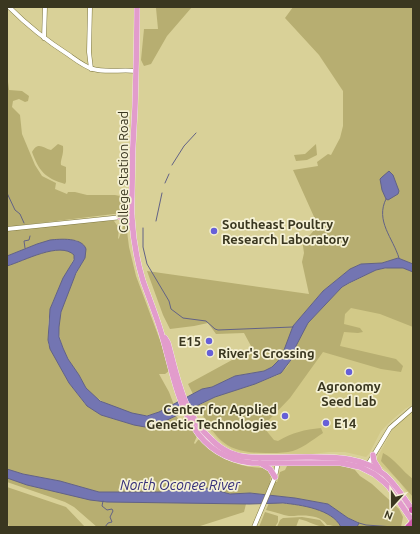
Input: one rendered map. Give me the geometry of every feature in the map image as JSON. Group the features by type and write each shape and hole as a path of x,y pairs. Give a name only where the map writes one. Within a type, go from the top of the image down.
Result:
{"highway":[{"path":"408,527 413,522"}],"main road":[{"name":"College Station Road","path":"137,7 133,140 133,230 141,272 161,332 168,343 178,389 192,420 203,440 221,454 240,462 260,463 278,460 336,457 357,460 389,487 413,522"},
{"path":"120,217 125,220 133,230"},
{"name":"College Station Road","path":"192,420 208,437 230,453 248,457 278,460 341,463 366,467 381,473 395,486 413,511"},
{"path":"357,460 365,459 373,455 374,461 381,473"},
{"path":"260,463 270,469 275,477"}],"street":[{"path":"9,7 44,38 91,69 101,71 136,71"},
{"path":"44,38 45,7"},
{"path":"90,7 89,52 91,69"},
{"path":"7,229 132,216"},
{"path":"366,467 390,428 413,408"},
{"path":"255,525 275,477 278,460"}],"shaded area":[{"path":"157,7 192,7 167,36 151,64 144,66 141,60 144,29 158,29"},
{"path":"293,7 413,7 413,264 398,258 382,263 361,264 350,269 323,291 293,326 286,347 275,365 264,371 235,376 193,394 188,384 250,351 251,346 244,333 216,334 208,323 170,329 163,315 147,271 309,294 302,262 304,253 302,239 310,235 315,229 315,219 293,170 318,166 317,162 328,154 331,155 340,138 343,126 343,91 319,55 285,18"},
{"path":"7,80 9,90 22,91 29,96 28,101 25,102 19,99 13,101 12,107 20,115 22,134 35,165 42,176 56,183 55,189 67,194 68,192 75,192 87,195 120,196 126,209 122,213 7,227"},
{"path":"58,144 63,146 61,165 66,167 65,184 52,179 44,173 37,164 32,152 39,146 51,150"},
{"path":"316,144 317,155 307,160 296,161 294,155 305,154"},
{"path":"123,220 126,223 129,247 136,276 161,343 169,371 165,374 159,374 174,405 148,415 133,414 115,408 98,399 85,386 68,359 63,347 59,335 59,328 64,302 76,274 85,258 77,240 57,240 37,244 7,256 7,231 101,221 114,221 119,228 118,239 123,227"},
{"path":"57,249 70,251 74,255 74,258 50,309 48,344 69,383 85,404 101,415 134,425 161,423 176,416 182,423 186,421 197,436 194,443 195,444 200,439 214,452 230,461 256,468 266,468 271,476 270,481 277,482 280,472 285,470 287,466 345,466 355,470 399,509 403,517 401,527 357,527 358,522 348,518 328,504 295,498 250,493 231,494 211,488 204,488 195,491 166,490 161,492 99,492 60,481 23,474 7,469 7,266 44,252"},
{"path":"393,267 403,268 413,272 413,327 380,314 351,308 345,314 344,324 360,328 363,332 344,332 340,346 396,359 403,366 401,372 381,369 323,352 290,398 267,422 265,429 274,440 278,441 294,433 309,430 321,428 323,433 293,451 277,453 241,450 231,447 217,436 210,428 198,406 215,397 278,375 287,367 294,356 296,346 308,323 342,287 376,270"},
{"path":"413,272 413,404 405,409 381,431 366,457 345,452 312,454 244,453 233,450 223,444 211,432 198,406 278,375 305,327"},
{"path":"413,411 413,502 399,481 377,463 376,460 395,425"},
{"path":"383,453 391,458 413,479 413,497 381,461"},
{"path":"7,478 27,485 99,501 246,504 244,512 197,527 97,527 74,507 65,502 7,482"},
{"path":"7,487 66,507 85,527 9,527 7,518"},
{"path":"269,503 298,505 319,510 336,520 341,527 327,525 320,519 312,516 286,516 266,510"},
{"path":"265,512 278,516 278,522 275,527 259,527"},
{"path":"302,517 320,520 326,527 299,519 296,527 277,527 280,520 283,518"}],"water":[{"path":"389,171 393,175 399,191 398,194 388,200 386,199 382,190 380,179"},
{"path":"65,239 80,242 86,249 85,258 76,273 61,312 59,337 68,359 86,388 100,401 132,413 147,416 159,412 202,389 212,387 235,376 264,371 272,367 278,361 284,350 293,326 323,291 350,269 361,264 382,263 398,258 413,264 413,272 403,268 385,268 376,270 342,287 308,323 296,346 294,356 281,373 255,384 215,397 161,423 145,427 101,415 87,406 69,383 50,349 48,340 50,309 63,278 74,260 74,255 68,251 51,251 7,266 7,256 50,240"},
{"path":"7,469 23,474 60,481 99,492 161,492 166,490 195,491 208,488 230,494 250,493 295,498 328,504 348,518 359,523 357,527 341,527 331,516 323,512 307,507 283,503 107,502 90,500 27,485 7,478"}],"waterway":[{"path":"172,165 184,146 196,133"},
{"path":"165,183 169,174"},
{"path":"7,193 15,210 20,214 24,223"},
{"path":"156,221 162,193"},
{"path":"386,199 383,207 384,222 399,258"},
{"path":"143,228 143,247 147,264 169,301 171,309 183,318 206,321 218,330 293,327"},
{"path":"25,248 24,241 29,240 30,236"},
{"path":"103,501 102,506 107,510 112,509 113,511 110,517 112,522 108,523 105,527"},
{"path":"359,523 394,527"}],"place":[{"name":"Southeast Poultry Research Laboratory","path":"214,231"},
{"name":"E15","path":"209,341"},
{"name":"River's Crossing","path":"210,353"},
{"name":"Agronomy Seed Lab","path":"349,372"},
{"name":"Center for Applied Genetic Technologies","path":"285,416"},
{"name":"E14","path":"326,423"}],"water label":[{"name":"North Oconee River","path":"180,485"}]}
